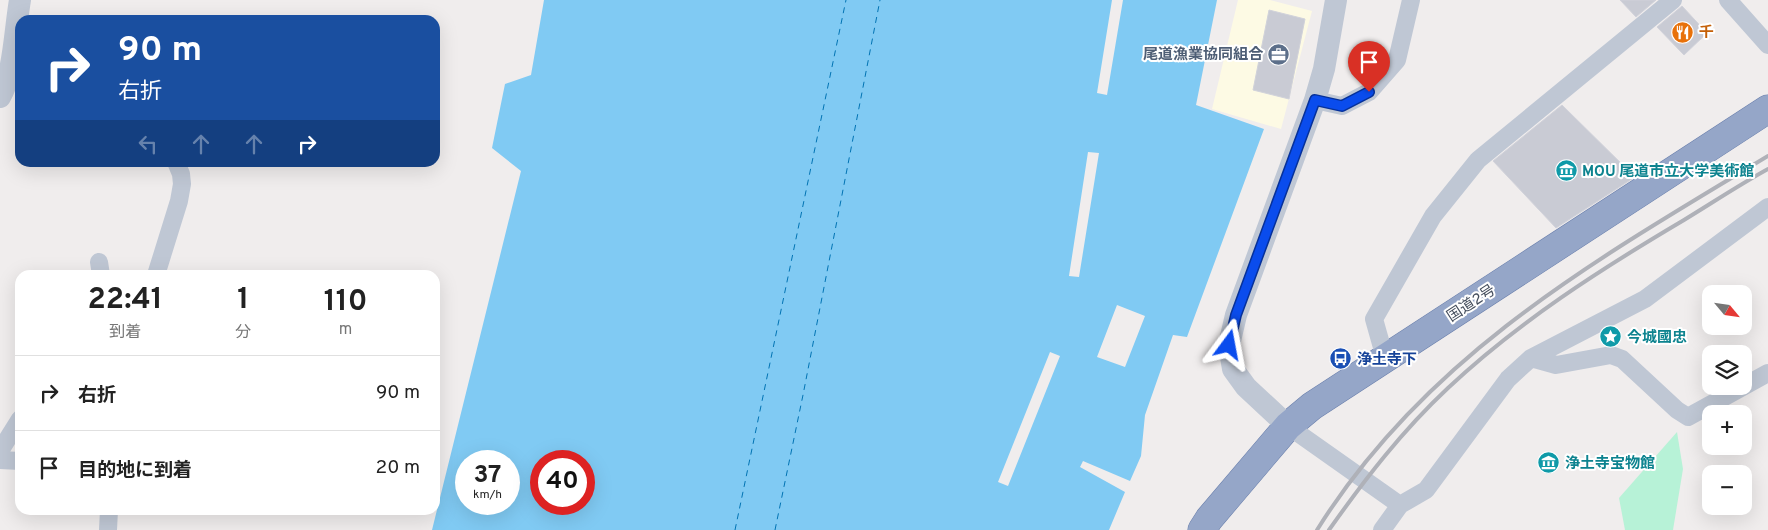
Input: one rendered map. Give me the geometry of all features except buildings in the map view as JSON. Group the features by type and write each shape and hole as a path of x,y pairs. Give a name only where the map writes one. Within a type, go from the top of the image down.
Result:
{"highway":[{"name":"国道2号","path":"1202,530 1209,519 1288,426 1312,406 1768,109"}],"street":[{"path":"19,15 20,0"},
{"path":"1336,0 1324,69 1315,100 1236,315 1229,345 1233,369 1246,387 1288,426 1400,505"},
{"path":"1315,100 1342,106 1369,92 1397,60 1411,0"},
{"path":"1385,358 1374,319 1433,216 1460,182 1478,160 1673,0"},
{"path":"1728,0 1768,45"},
{"path":"0,97 5,90 15,62"},
{"path":"158,270 179,201 182,184 177,167"},
{"path":"1382,530 1400,505 1426,490 1508,379 1531,358 1645,300 1768,207"},
{"path":"1531,358 1556,365 1611,355 1622,359 1677,410 1688,417 1768,373"},
{"path":"0,451 15,427"},
{"path":"0,460 15,461"},
{"path":"108,530 109,515"}],"shaded area":[{"path":"1238,0 1270,0 1312,11 1281,129 1212,109"}],"green space":[{"path":"1677,432 1683,469 1673,530 1625,530 1619,498"}],"water":[{"path":"544,0 1217,0 1196,105 1264,129 1187,337 1173,335 1145,415 1141,456 1130,481 1083,461 1080,467 1125,492 1109,530 432,530 436,515 440,515 440,498 521,171 492,148 505,84 531,75"}],"pier":[{"path":"1112,0 1123,0 1107,95 1097,93"},
{"path":"1088,152 1099,153 1079,277 1069,276"},
{"path":"1117,305 1145,316 1125,367 1097,357"},
{"path":"1050,352 1060,356 1008,486 998,482"}],"ferry route":[{"path":"735,530 846,0"},
{"path":"775,530 880,0"}],"railway":[{"path":"1317,530 1361,468 1409,412 1463,362 1519,316 1579,273 1768,156"},
{"path":"1329,530 1356,492 1400,438 1431,404 1475,364 1532,319 1591,277 1768,169"}],"place":[{"name":"千","path":"1683,32"},
{"name":"尾道漁業協同組合","path":"1279,54"},
{"name":"MOU 尾道市立大学美術館","path":"1566,171"},
{"name":"今城國忠","path":"1611,337"},
{"name":"浄土寺下","path":"1341,359"},
{"name":"浄土寺宝物館","path":"1549,463"}],"route":[{"path":"1229,345 1236,315 1304,125 1315,100 1342,106 1369,92"}]}
